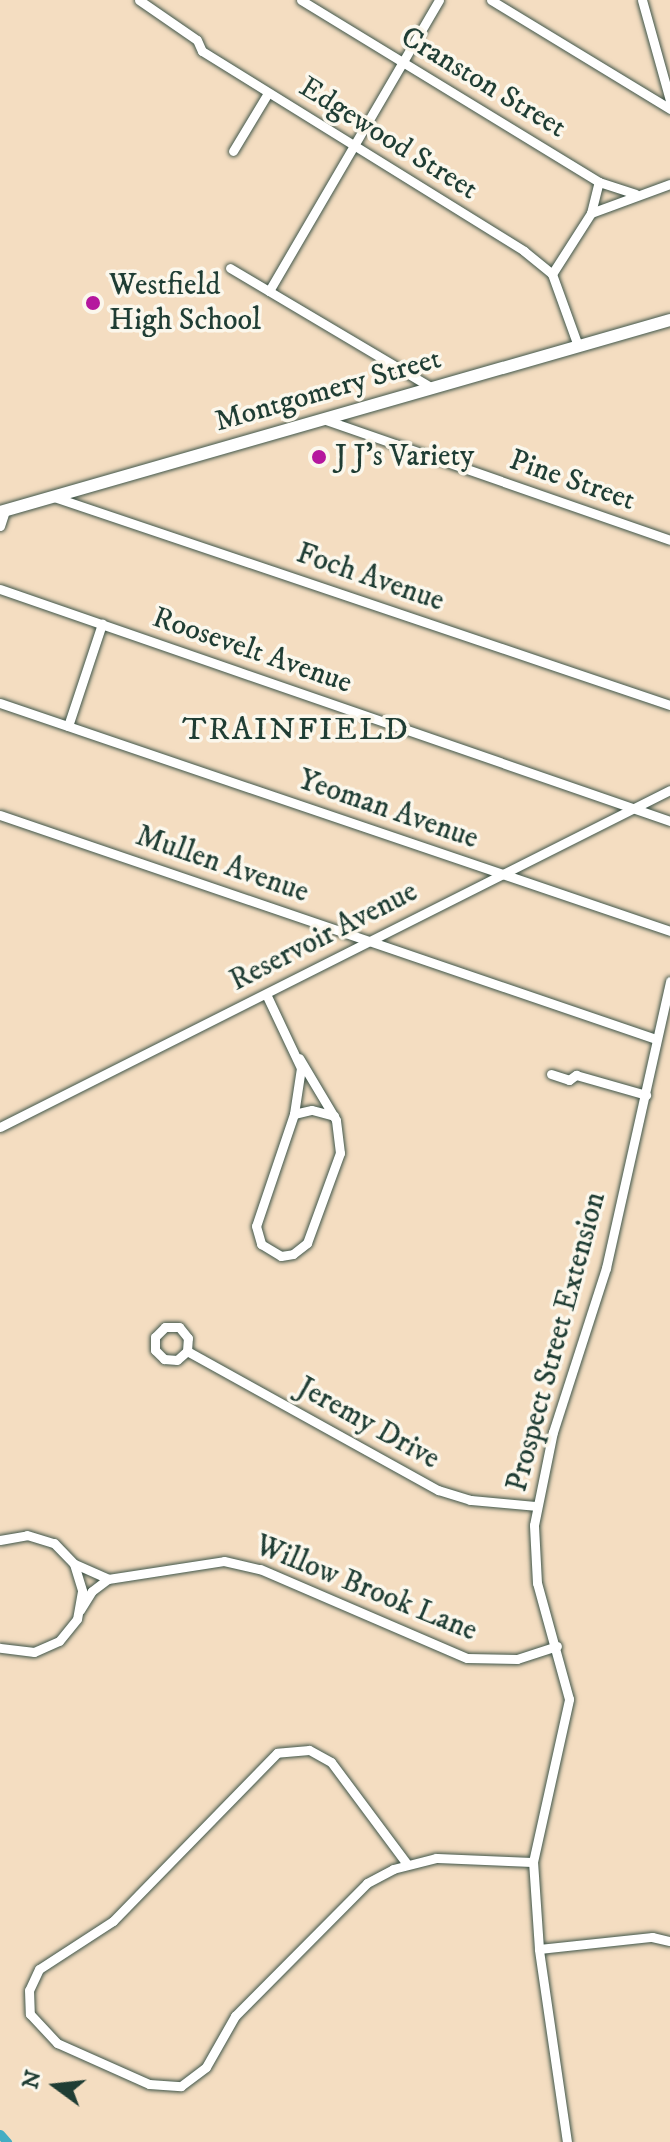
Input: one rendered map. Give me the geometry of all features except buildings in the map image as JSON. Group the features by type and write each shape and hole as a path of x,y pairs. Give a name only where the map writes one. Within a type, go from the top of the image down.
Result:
{"main road":[{"name":"Montgomery Street","path":"3,511 670,320"}],"street":[{"name":"Edgewood Street","path":"139,0 197,40 202,51 552,274"},
{"name":"Cranston Street","path":"301,0 599,182 635,194"},
{"path":"269,291 439,0"},
{"path":"491,0 670,109"},
{"path":"642,0 670,100"},
{"path":"233,151 268,93"},
{"path":"578,346 552,274 591,213 599,182"},
{"path":"591,213 635,194 670,184"},
{"path":"230,268 432,388"},
{"name":"Pine Street","path":"323,419 670,540"},
{"name":"Foch Avenue","path":"54,497 670,705"},
{"path":"0,526 3,511"},
{"name":"Roosevelt Avenue","path":"0,589 670,821"},
{"path":"68,726 102,624"},
{"name":"Yeoman Avenue","path":"0,703 670,931"},
{"name":"Reservoir Avenue","path":"0,1127 670,790"},
{"name":"Mullen Avenue","path":"0,815 656,1039"},
{"name":"Prospect Street Extension","path":"567,2142 539,1949 533,1862 538,1825 569,1711 557,1646 537,1583 536,1506 553,1432 606,1268 670,981"},
{"path":"266,994 334,1116 340,1153 310,1237 299,1252 281,1256 261,1244 256,1226 294,1114 299,1058"},
{"path":"551,1074 569,1080 576,1075 646,1095"},
{"path":"294,1114 312,1110 334,1116"},
{"name":"Jeremy Drive","path":"187,1351 438,1490 470,1500 536,1506"},
{"path":"0,1540 17,1535 46,1539 74,1564 108,1579 92,1591 72,1627 51,1646 24,1653 0,1648"},
{"name":"Willow Brook Lane","path":"108,1579 205,1561 233,1562 467,1658 517,1659 557,1646"},
{"path":"74,1564 81,1582 80,1610"},
{"path":"407,1864 331,1762 301,1749 277,1753 113,1921 39,1969 29,1990 30,2014 49,2039 139,2081 165,2088 188,2083 206,2067 235,2016 346,1899 407,1864 451,1857 533,1862"},
{"path":"539,1949 652,1937 670,1941"}],"waterway":[{"path":"0,2134 7,2142"}],"place":[{"name":"Westfield High School","path":"93,303"},
{"name":"J J's Variety","path":"319,457"}],"district":[{"name":"TRAINFIELD","path":"296,730"}]}
